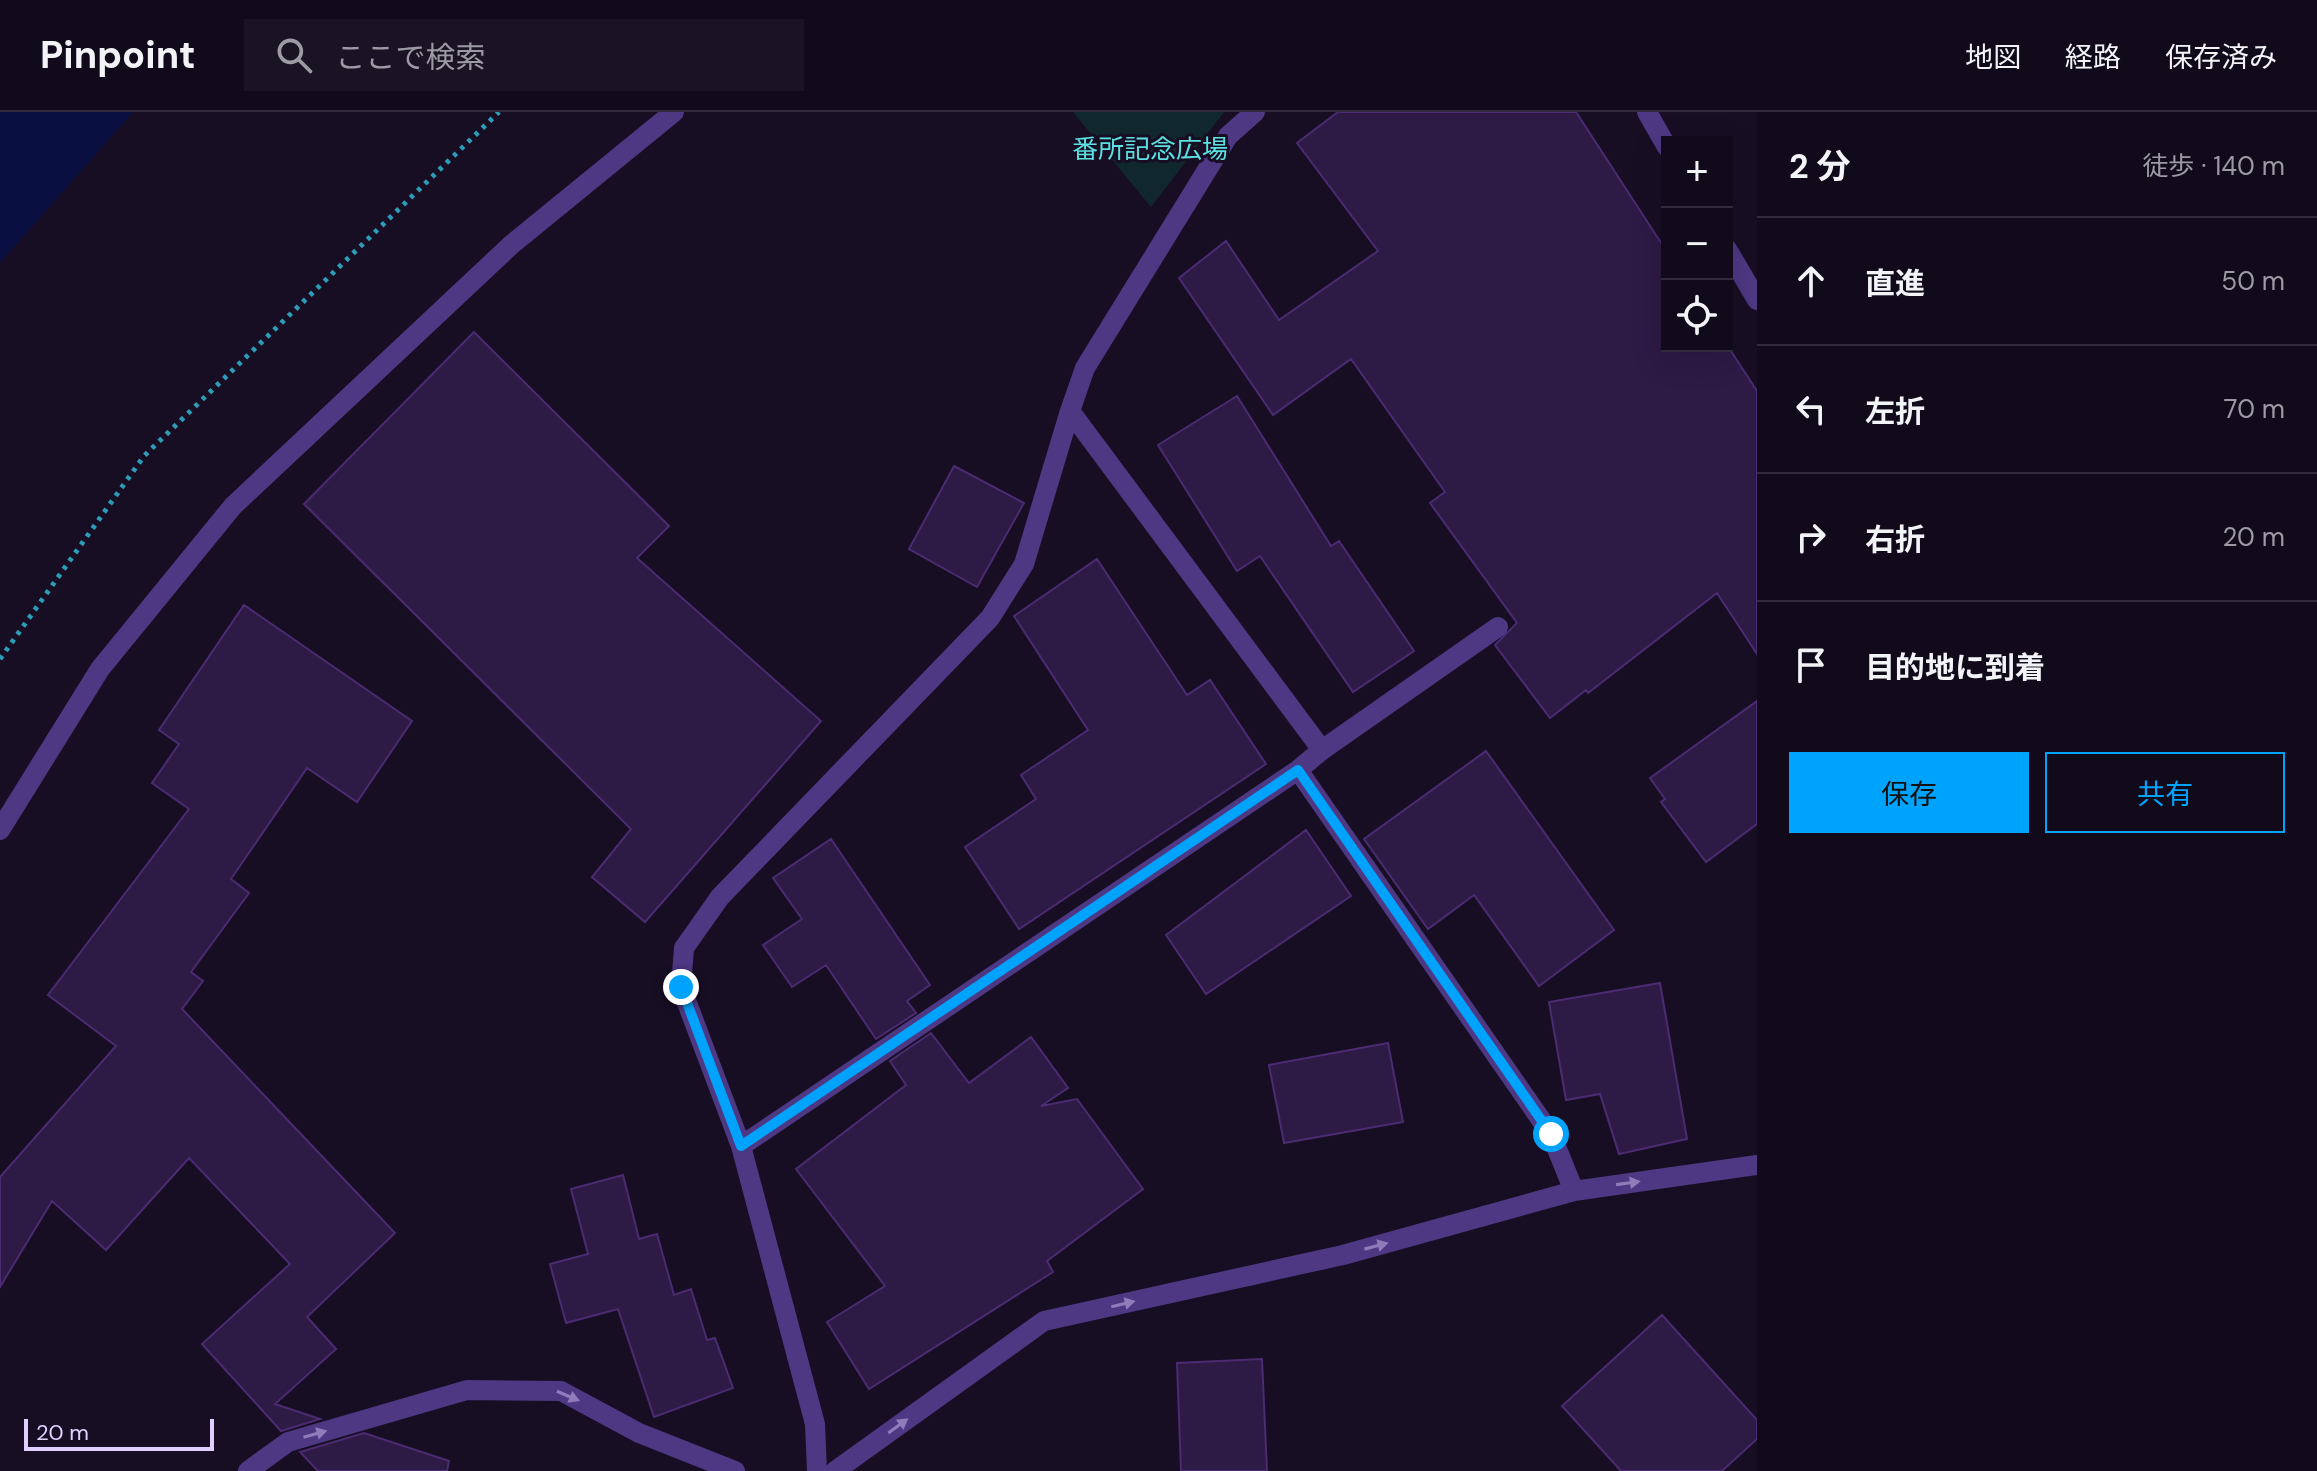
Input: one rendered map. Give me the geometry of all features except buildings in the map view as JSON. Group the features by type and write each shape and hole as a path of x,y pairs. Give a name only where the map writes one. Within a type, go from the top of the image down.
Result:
{"street":[{"path":"0,830 100,669 233,506 511,245 674,112"},
{"path":"817,1471 815,1424 741,1146 681,987 684,948 720,897 990,618 1024,564 1085,368 1228,136 1255,112"},
{"path":"1647,112 1661,136"},
{"path":"1733,259 1757,300"},
{"path":"1070,411 1322,750"},
{"path":"741,1146 1298,770 1498,627"},
{"path":"1298,770 1551,1134 1574,1191"},
{"path":"835,1471 1044,1321 1343,1255 1574,1191 1757,1165"},
{"path":"248,1471 288,1442 467,1390 561,1391 639,1433 735,1471"}],"path":[{"path":"0,659 144,456 499,112"}],"green space":[{"name":"番所記念広場","path":"1073,112 1224,112 1151,207"}],"shaded area":[{"path":"0,112 133,112 0,263"}],"route":[{"path":"681,987 741,1146 1298,770 1551,1134"}]}
